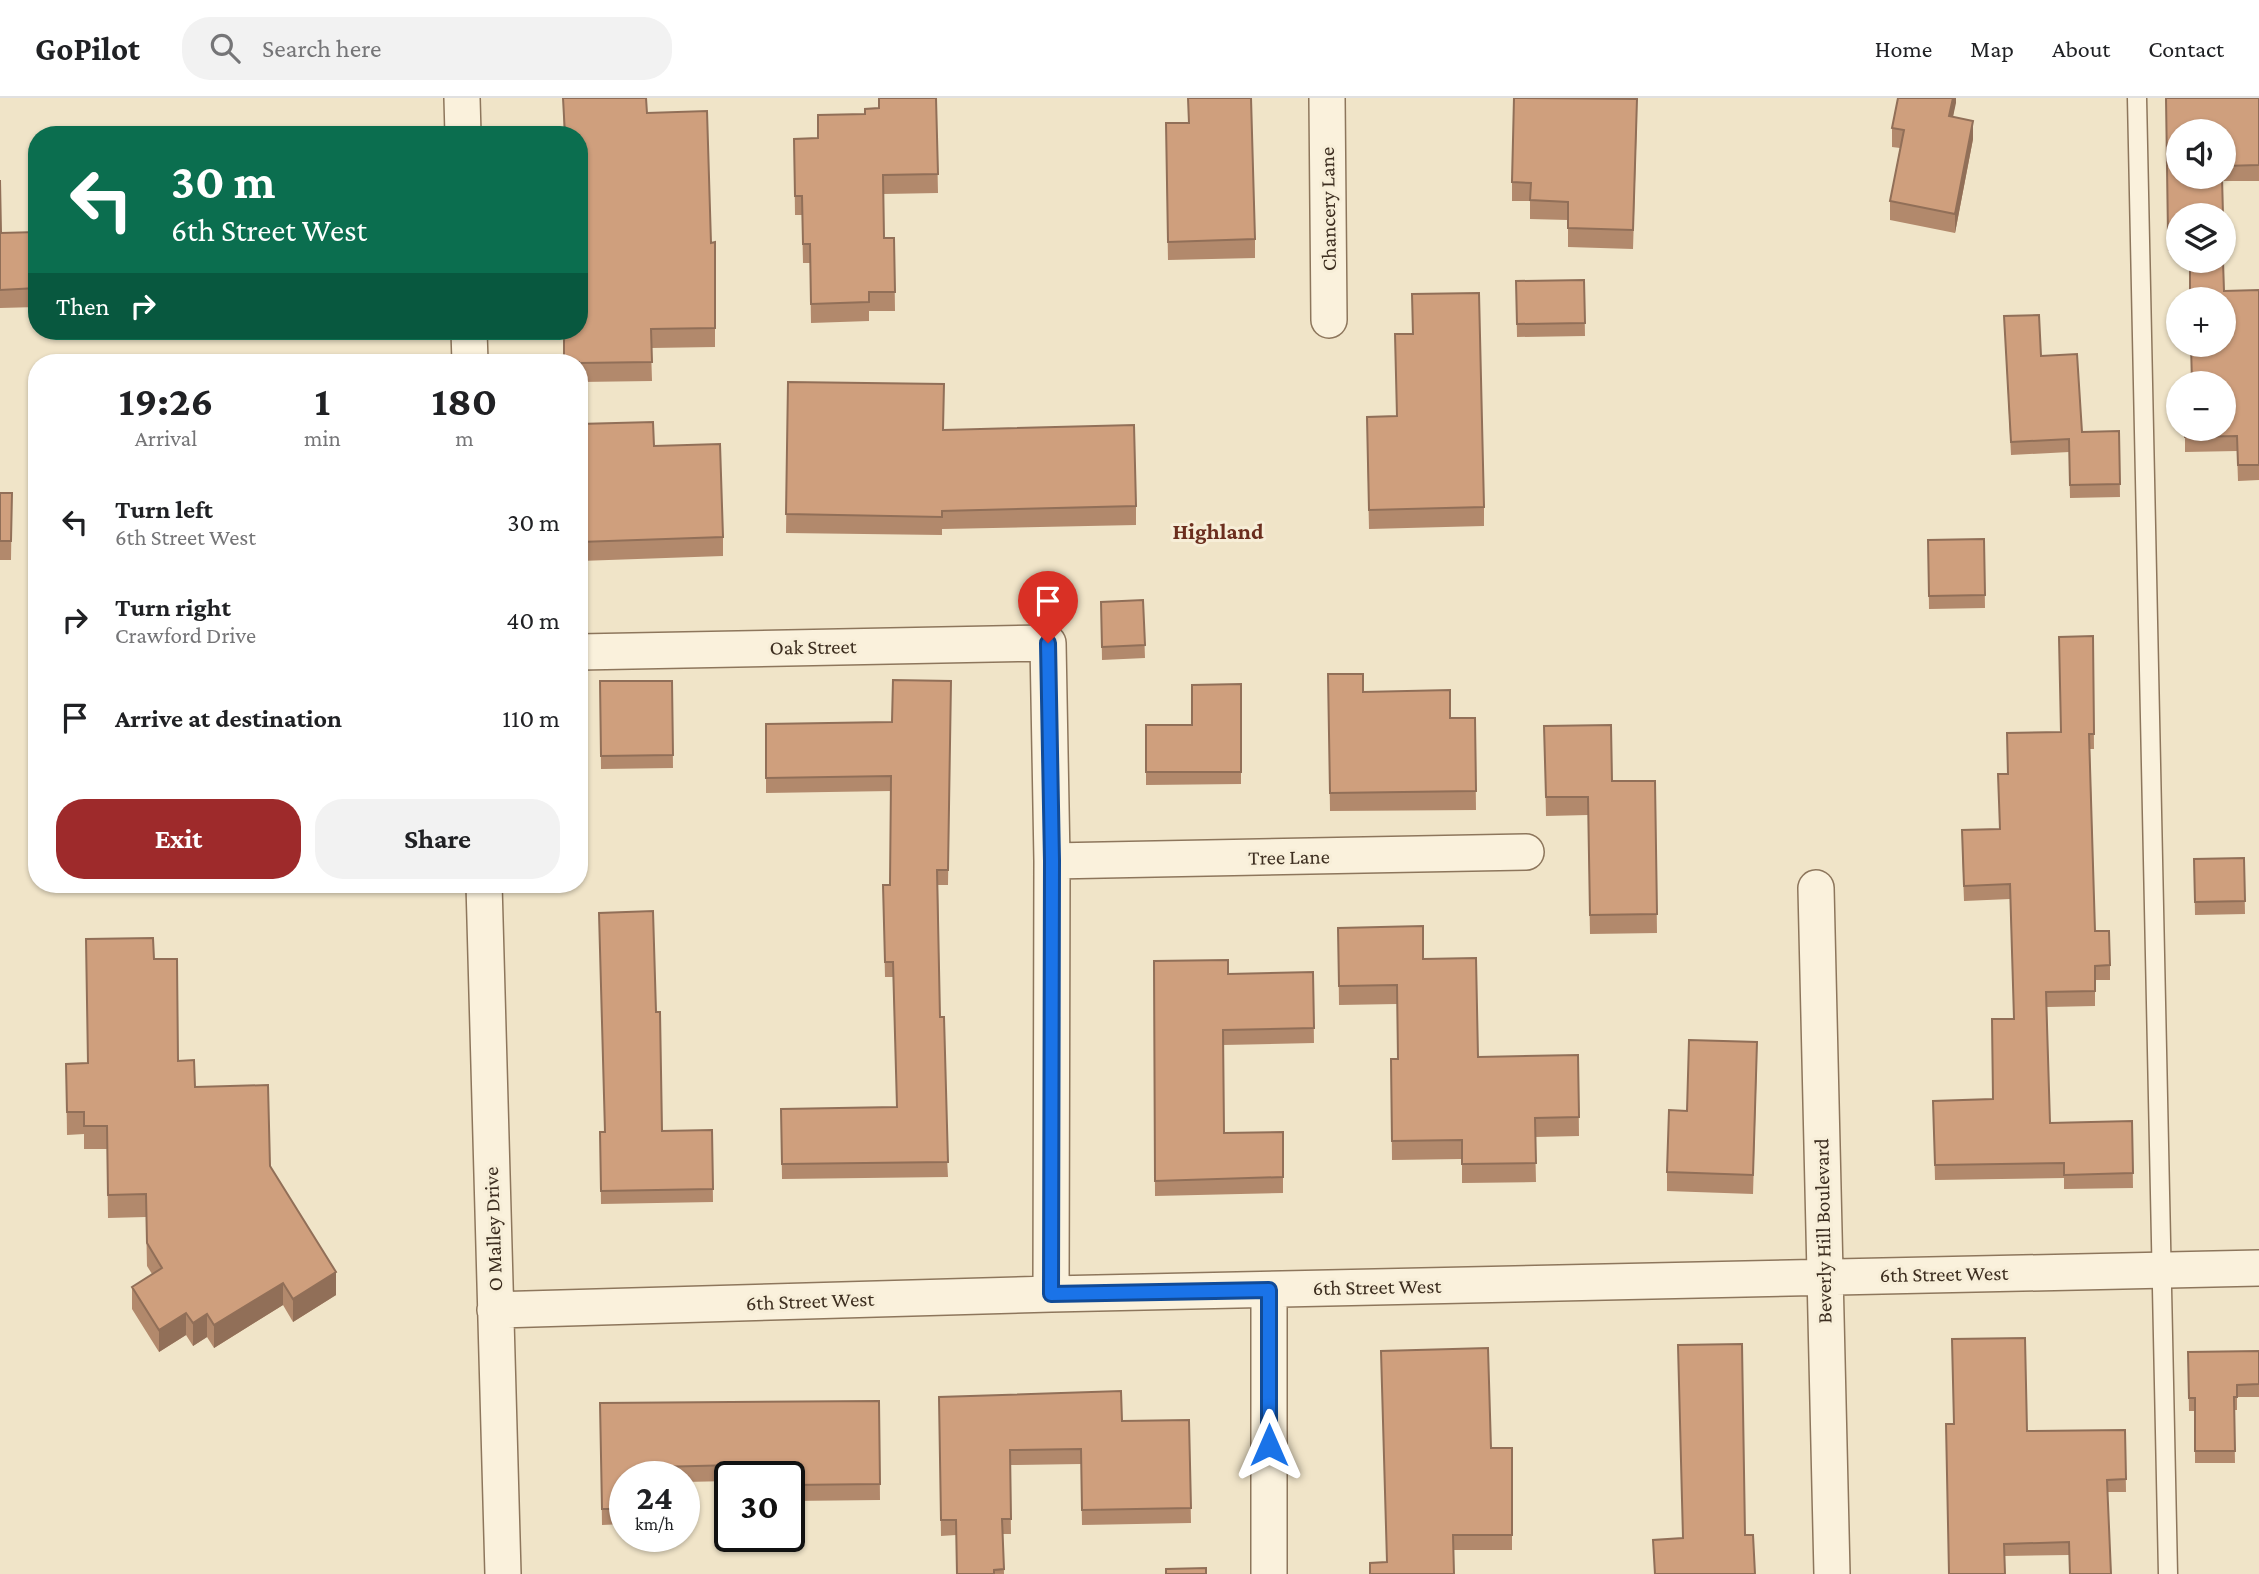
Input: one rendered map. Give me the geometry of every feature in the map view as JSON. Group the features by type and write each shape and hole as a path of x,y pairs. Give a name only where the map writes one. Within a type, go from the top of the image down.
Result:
{"street":[{"path":"462,98 463,126"},
{"name":"Chancery Lane","path":"1327,98 1329,320"},
{"name":"Oak Street","path":"588,652 1048,643 1052,861"},
{"name":"Tree Lane","path":"1052,861 1526,852"},
{"path":"1051,1294 1052,861"},
{"name":"Beverly Hill Boulevard","path":"1816,888 1832,1574"},
{"name":"O Malley Drive","path":"484,893 503,1574"},
{"name":"6th Street West","path":"495,1310 1051,1294 2259,1268"},
{"path":"1269,1290 1269,1574"}],"lane":[{"path":"2137,98 2168,1574"}],"building":[{"path":"563,98 646,98 647,113 707,111 711,243 715,242 715,328 651,329 652,362 588,363 588,354 564,354 564,340 588,340 588,126 565,126"},
{"path":"879,98 936,98 938,174 883,175 884,238 894,238 895,292 869,292 869,302 811,304 810,244 803,244 802,196 795,196 794,139 818,138 818,115 865,114 865,109 879,108"},
{"path":"1188,98 1251,98 1255,239 1168,242 1166,123 1189,123"},
{"path":"1514,98 1637,99 1633,230 1568,228 1568,202 1530,200 1531,183 1512,182"},
{"path":"1898,98 1953,98 1949,116 1973,121 1955,214 1890,201 1904,130 1892,128"},
{"path":"2166,98 2259,98 2259,165 2236,166 2236,119 2166,119"},
{"path":"0,180 1,233 28,232 28,288 0,290"},
{"path":"2167,189 2222,189 2223,203 2168,203"},
{"path":"2190,273 2223,273 2224,287 2190,287"},
{"path":"1584,280 1585,323 1517,324 1516,281"},
{"path":"2259,290 2259,465 2238,465 2236,371 2192,371 2191,357 2236,357 2236,291"},
{"path":"1479,293 1484,507 1369,510 1367,417 1397,416 1395,334 1413,334 1412,294"},
{"path":"2039,315 2041,356 2077,354 2082,432 2119,431 2120,484 2070,485 2069,439 2011,442 2004,316"},
{"path":"788,382 944,384 943,430 1134,425 1136,506 942,511 942,517 786,514"},
{"path":"653,422 654,446 720,444 723,537 588,542 588,424"},
{"path":"0,493 12,493 11,541 0,541"},
{"path":"1984,539 1985,595 1929,596 1928,540"},
{"path":"1143,600 1145,645 1102,647 1101,602"},
{"path":"2093,636 2094,734 2089,734 2095,931 2109,931 2110,965 2095,966 2095,991 2046,992 2050,1123 2132,1121 2133,1173 2064,1175 2064,1163 1935,1165 1933,1101 1993,1099 1992,1019 2014,1019 2010,884 1964,886 1962,830 2000,829 1998,774 2008,774 2007,733 2061,732 2059,637"},
{"path":"1328,674 1363,674 1363,692 1450,690 1450,718 1475,718 1476,791 1330,793"},
{"path":"893,680 951,681 948,870 937,870 940,1017 944,1017 948,1162 782,1164 781,1109 897,1107 893,962 885,962 883,885 890,885 891,776 766,778 766,724 892,722"},
{"path":"600,681 672,681 673,755 601,756"},
{"path":"1241,684 1241,772 1146,772 1146,725 1192,725 1192,685"},
{"path":"1611,725 1612,781 1655,781 1657,914 1590,915 1588,797 1546,797 1544,726"},
{"path":"2244,858 2245,901 2195,902 2194,859"},
{"path":"653,911 656,1012 660,1012 662,1131 712,1130 713,1189 601,1191 600,1132 605,1132 599,913"},
{"path":"1423,926 1423,959 1476,958 1478,1057 1578,1055 1579,1117 1535,1118 1536,1163 1462,1164 1462,1140 1392,1141 1391,1059 1398,1059 1397,985 1339,986 1338,928"},
{"path":"153,938 154,959 177,959 178,1061 194,1060 195,1087 268,1085 270,1166 336,1272 293,1299 283,1283 214,1325 207,1314 193,1323 186,1313 159,1330 132,1287 162,1268 147,1243 146,1194 108,1195 107,1126 84,1126 84,1112 67,1112 66,1064 88,1063 86,939"},
{"path":"1228,960 1228,974 1313,972 1314,1028 1223,1030 1224,1133 1283,1132 1283,1177 1155,1181 1154,961"},
{"path":"1689,1040 1757,1042 1753,1175 1667,1172 1669,1110 1687,1111"},
{"path":"2025,1338 2027,1431 2125,1430 2126,1479 2107,1480 2111,1574 2070,1574 2069,1542 2004,1544 2005,1574 1949,1574 1946,1424 1954,1424 1952,1339"},
{"path":"1742,1344 1745,1535 1753,1535 1755,1574 1655,1574 1653,1540 1683,1538 1678,1345"},
{"path":"1488,1348 1491,1448 1512,1448 1512,1535 1453,1535 1454,1574 1370,1574 1370,1563 1387,1562 1381,1351"},
{"path":"2259,1351 2259,1384 2237,1385 2237,1397 2234,1397 2235,1451 2195,1451 2195,1398 2189,1398 2188,1352"},
{"path":"1121,1391 1122,1421 1189,1420 1191,1508 1082,1510 1081,1449 1010,1450 1011,1519 1002,1519 1004,1569 994,1570 994,1574 957,1574 956,1520 941,1520 939,1397"},
{"path":"879,1401 880,1484 805,1485 805,1461 714,1461 714,1466 700,1466 700,1461 609,1461 609,1509 602,1509 600,1403"},
{"path":"1206,1568 1206,1574 1166,1574 1166,1569"}],"district":[{"name":"Highland","path":"1218,531"}],"route":[{"path":"1048,643 1052,861 1051,1294 1269,1290 1269,1445"}]}
